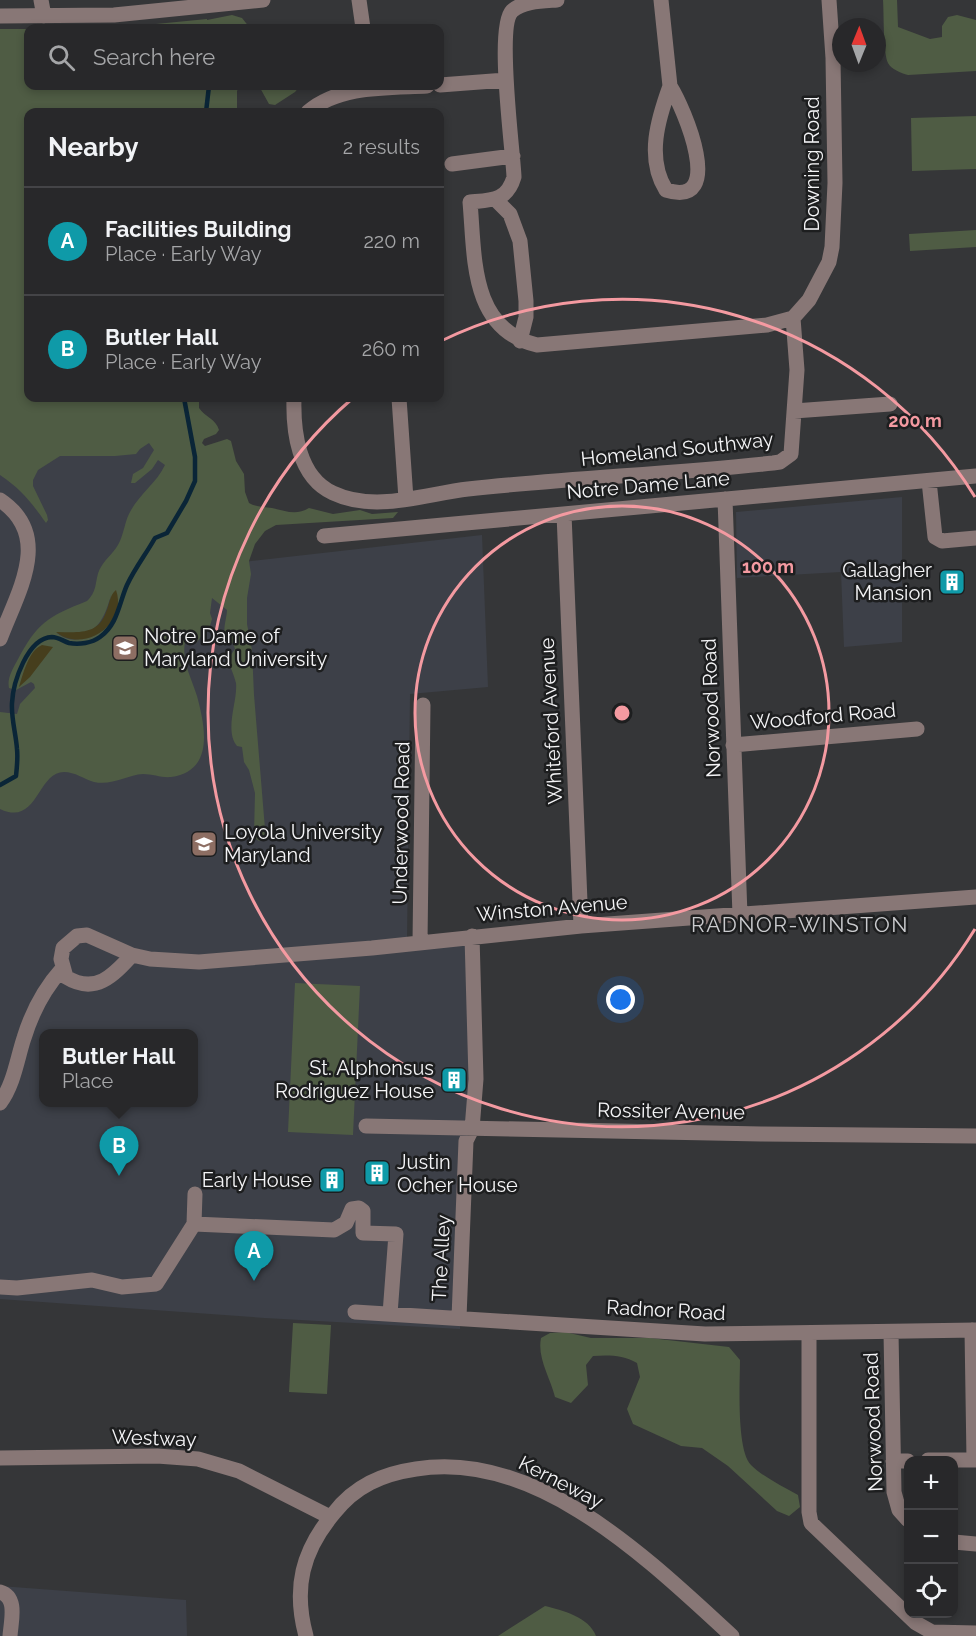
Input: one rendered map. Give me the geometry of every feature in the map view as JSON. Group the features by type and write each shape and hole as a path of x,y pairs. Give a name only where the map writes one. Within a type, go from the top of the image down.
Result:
{"street":[{"path":"40,0 44,16"},
{"path":"0,16 114,15 172,5 263,0"},
{"path":"360,0 363,24"},
{"path":"557,0 516,8 508,17 505,34 506,80 514,177 512,184 496,200 470,202 477,272 483,297 493,318 520,341 537,345 767,325 793,318"},
{"path":"661,0 670,86 656,138 655,158 658,174 666,190 679,194 690,189 697,181 698,173 693,137 678,99 670,86"},
{"name":"Downing Road","path":"793,318 809,300 819,282 829,262 832,247 835,172 833,58 829,0"},
{"path":"444,85 506,80"},
{"path":"314,108 330,98 363,90"},
{"path":"452,164 513,156"},
{"path":"496,200 510,214 520,241 526,316 520,341"},
{"name":"Homeland Southway","path":"294,402 293,424 298,447 306,464 322,486 332,493 358,502 406,499 467,489 780,462 791,454 797,369 793,318"},
{"path":"399,402 406,499"},
{"path":"794,411 890,404"},
{"name":"Notre Dame Lane","path":"324,536 976,476"},
{"path":"929,481 935,537 942,541 976,538"},
{"path":"0,500 14,512 22,524 29,548 27,569 0,639"},
{"name":"Norwood Road","path":"725,500 732,745 740,915"},
{"name":"Whiteford Avenue","path":"564,514 581,926"},
{"name":"Underwood Road","path":"420,942 423,705"},
{"name":"Woodford Road","path":"732,745 917,729"},
{"name":"Winston Avenue","path":"62,969 63,948 77,936 87,935 132,955 169,962 199,962 581,926 976,897"},
{"name":"The Alley","path":"459,1318 466,1141 472,1129 476,1079 472,936"},
{"path":"0,1103 11,1083 28,1026 51,981 62,969 66,977 74,982 97,984 108,980 132,955"},
{"name":"Rossiter Avenue","path":"366,1126 976,1136"},
{"path":"0,1287 17,1288 92,1280 122,1287 156,1284 194,1224 195,1194"},
{"path":"194,1224 334,1230 346,1223 352,1209 358,1208 363,1211 363,1233 396,1234 390,1314"},
{"name":"Radnor Road","path":"355,1312 705,1334 974,1330"},
{"path":"958,1460 975,1460 974,1330"},
{"name":"Norwood Road","path":"891,1333 901,1461 894,1492 904,1515"},
{"path":"809,1334 809,1512 811,1523 916,1623 932,1632 976,1633"},
{"name":"Westway","path":"0,1458 157,1456 198,1459 239,1471 267,1483 330,1517"},
{"name":"Kerneway","path":"306,1636 300,1605 302,1575 313,1543 330,1517 344,1500 370,1482 405,1471 445,1466 476,1469 507,1476 551,1497 612,1532 668,1578 732,1636"},
{"path":"958,1542 976,1544"},
{"path":"0,1592 7,1594 12,1600 10,1636"}],"shaded area":[{"name":"Loyola University Maryland","path":"196,426 242,562 482,535 488,687 410,694 407,940 470,934 468,1131 460,1329 0,1299 0,440"},
{"path":"902,497 902,642 844,647 841,572 737,578 736,512"},
{"path":"0,1586 186,1600 187,1636 0,1636"}],"green space":[{"path":"883,0 897,0 898,27 930,39 942,37 942,26 948,17 957,15 976,20 976,71 908,75 899,72 891,67 886,58 886,18 884,18"},
{"path":"232,15 242,18 247,24 156,24 207,19"},
{"name":"Notre Dame of Maryland University","path":"0,29 24,29 24,90 238,90 237,108 24,108 24,402 199,402 199,408 219,430 216,434 204,439 202,443 205,446 227,439 231,441 236,461 244,474 245,492 249,503 291,512 300,512 309,508 333,514 360,510 372,514 398,512 393,518 276,525 265,531 255,544 249,561 251,574 247,598 247,624 252,650 265,838 259,841 255,838 255,793 249,770 244,762 242,747 237,746 233,739 231,724 236,683 228,659 235,649 225,634 227,610 212,598 210,626 196,643 189,645 186,638 184,654 197,696 204,733 201,757 195,766 185,773 171,777 143,774 107,783 94,782 76,774 64,772 55,774 48,780 30,805 22,811 13,813 0,809 0,712 17,714 20,704 35,688 31,682 16,690 9,688 9,678 13,668 24,648 44,623 91,597 99,571 118,545 133,507 165,465 158,460 152,469 135,483 131,483 133,474 143,468 154,450 149,443 136,454 60,456 38,470 33,480 33,486 47,515 46,523 26,497 0,475","holes":["111,595 105,629 75,640 57,633 77,634 91,630 104,615"]},
{"path":"261,90 297,90 275,105 269,104"},
{"path":"976,116 976,169 912,171 911,118"},
{"path":"976,230 976,247 910,251 909,234"},
{"path":"295,983 360,986 353,1135 288,1132"},
{"path":"293,1323 331,1325 327,1394 289,1392"},
{"path":"565,1332 591,1338 650,1338 729,1347 740,1360 740,1415 746,1457 751,1465 761,1473 798,1495 800,1507 789,1516 777,1511 728,1466 702,1448 681,1446 633,1424 627,1409 640,1377 637,1363 632,1360 616,1356 593,1356 586,1365 588,1385 571,1403 555,1397 542,1360 541,1338 550,1333"},
{"path":"545,1606 567,1612 581,1619 596,1636 498,1636"}],"sand":[{"path":"116,590 118,602 116,614 101,632 79,640 67,638 56,632 86,631 98,625"},
{"path":"42,645 53,647 30,677 19,687 30,657"}],"waterway":[{"path":"206,108 209,90"},
{"path":"0,785 16,776 17,752 12,703 15,684 29,653 43,639 54,637 69,643 81,644 97,639 106,632 114,620 127,585 137,567 155,538 167,533 186,501 195,481 195,457 185,402"}],"place":[{"name":"Gallagher Mansion","path":"952,582"},
{"name":"Notre Dame of Maryland University","path":"125,648"},
{"name":"Loyola University Maryland","path":"204,844"},
{"name":"St. Alphonsus Rodriguez House","path":"454,1080"},
{"name":"Justin Ocher House","path":"377,1173"},
{"name":"Butler Hall","path":"119,1176"},
{"name":"Early House","path":"332,1180"},
{"name":"Facilities Building","path":"254,1281"}],"district":[{"name":"RADNOR-WINSTON","path":"800,924"}]}
